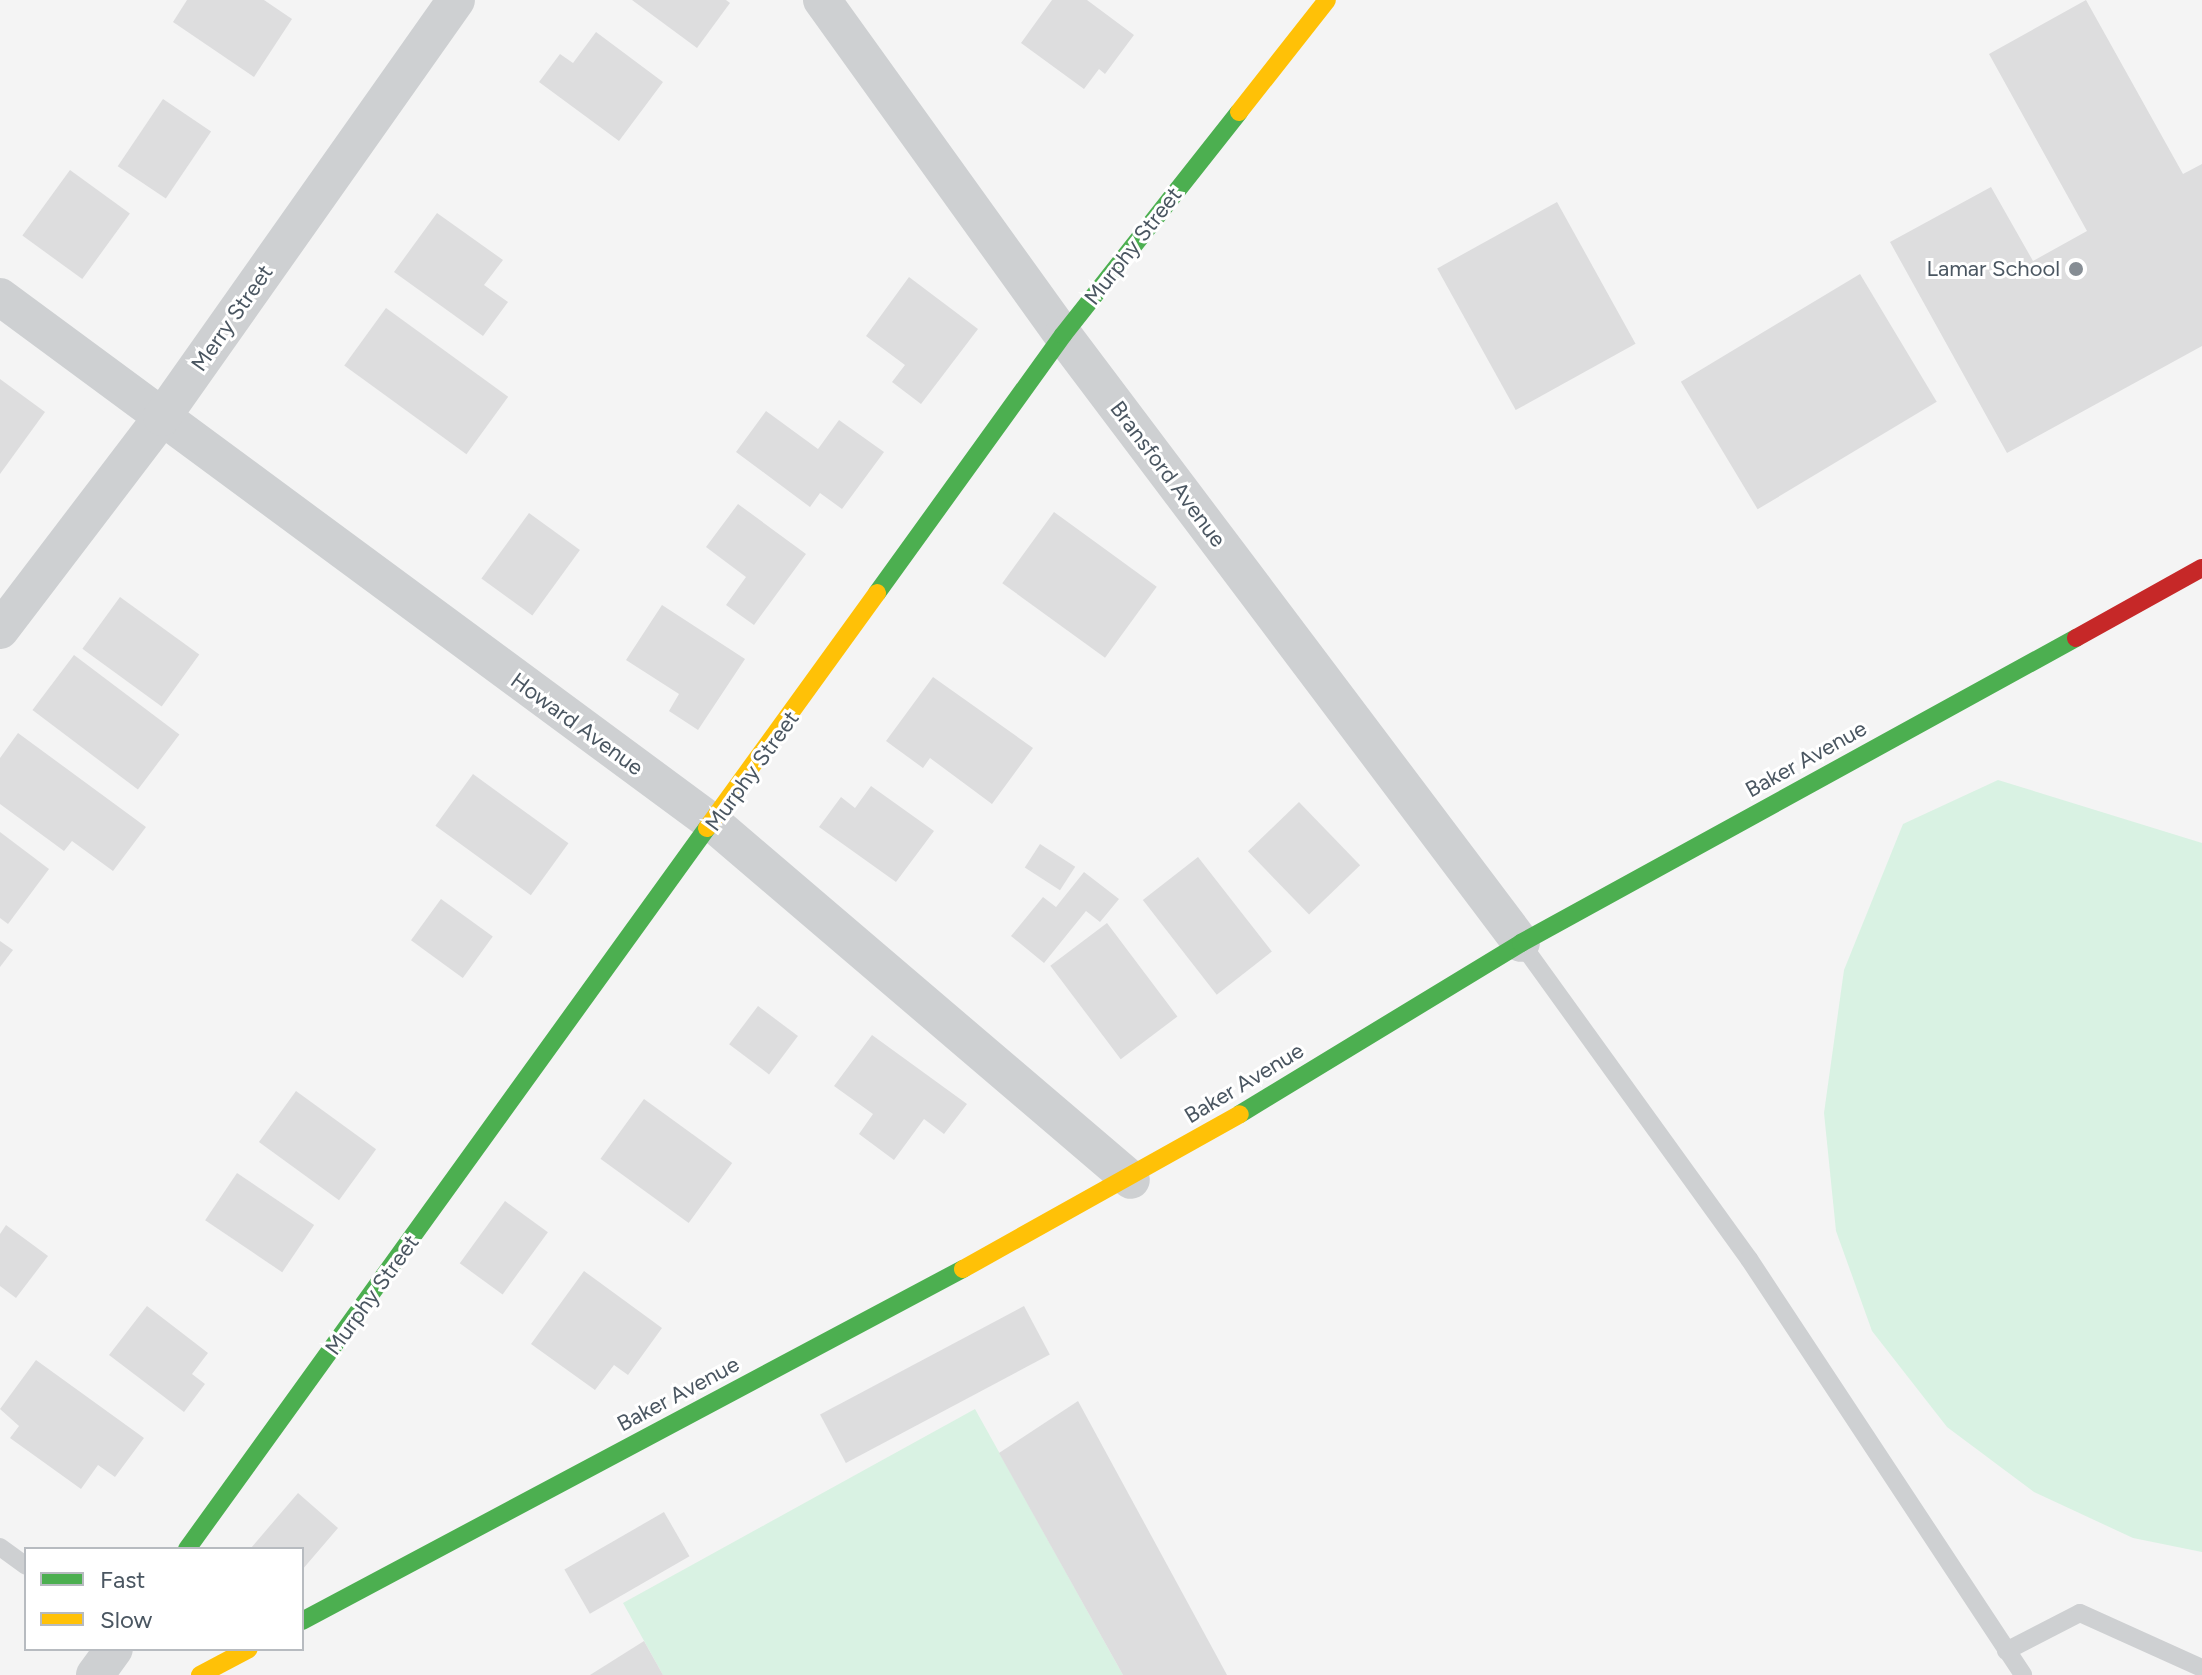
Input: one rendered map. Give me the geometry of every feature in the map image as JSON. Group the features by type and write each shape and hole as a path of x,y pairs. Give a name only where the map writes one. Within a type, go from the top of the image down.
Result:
{"street":[{"name":"Merry Street","path":"0,630 162,417 456,0"},
{"name":"Bransford Avenue","path":"822,0 1063,335 1521,943"},
{"name":"Murphy Street","path":"188,1547 714,824 1063,335 1327,0"},
{"name":"Howard Avenue","path":"0,297 714,824 1131,1180"},
{"name":"Baker Avenue","path":"304,1620 1131,1180 1521,943 2202,568"},
{"path":"95,1675 113,1651"},
{"path":"200,1675 245,1651"}],"lane":[{"path":"1521,943 1749,1259 2023,1675"},
{"path":"0,1547 24,1565"},
{"path":"2006,1651 2080,1613 2202,1668"}],"green space":[{"path":"1998,780 2202,843 2202,1552 2133,1538 2034,1492 1947,1427 1872,1331 1836,1231 1824,1113 1844,970 1903,824"},
{"path":"975,1409 1123,1675 663,1675 623,1603"}],"building":[{"path":"187,0 264,0 292,19 254,77 173,22"},
{"path":"632,0 726,0 730,3 697,48"},
{"path":"1052,0 1087,0 1134,35 1105,74 1099,69 1084,89 1021,43"},
{"path":"2086,0 2183,174 2202,164 2202,346 2007,453 1890,242 1991,187 2033,261 2087,231 1989,54"},
{"path":"596,32 663,82 619,141 539,82 560,54 573,63"},
{"path":"163,99 211,131 166,199 118,166"},
{"path":"70,170 130,213 82,279 22,236"},
{"path":"1557,202 1636,344 1516,410 1437,268"},
{"path":"437,213 503,260 484,285 508,302 483,336 394,272"},
{"path":"1860,274 1937,402 1758,509 1681,382"},
{"path":"909,277 978,329 921,404 892,382 905,365 866,336"},
{"path":"386,308 508,397 466,454 344,365"},
{"path":"0,379 45,412 0,474"},
{"path":"766,411 818,449 839,420 884,452 842,509 820,493 810,507 736,452"},
{"path":"738,504 806,554 754,625 726,605 746,577 706,547"},
{"path":"1054,512 1157,587 1105,658 1002,583"},
{"path":"529,513 580,550 532,616 481,579"},
{"path":"120,597 199,655 162,706 82,649"},
{"path":"662,605 745,659 698,730 669,711 679,694 626,660"},
{"path":"74,655 179,734 138,790 32,710"},
{"path":"933,677 1033,748 992,804 930,758 923,768 886,741"},
{"path":"18,733 146,827 113,871 72,841 64,851 0,804 0,758"},
{"path":"473,774 568,843 531,895 435,826"},
{"path":"871,786 934,831 896,882 819,827 841,797 855,808"},
{"path":"1299,802 1360,865 1309,915 1248,851"},
{"path":"0,832 49,869 8,924 0,918"},
{"path":"1040,844 1075,867 1060,890 1025,867"},
{"path":"1198,857 1272,952 1217,995 1143,900"},
{"path":"1084,872 1119,899 1100,922 1086,911 1044,963 1011,936 1043,897 1056,907"},
{"path":"441,899 493,937 463,978 411,940"},
{"path":"1107,923 1177,1016 1121,1059 1050,966"},
{"path":"0,941 13,950 0,967"},
{"path":"758,1006 798,1036 769,1074 729,1044"},
{"path":"872,1035 967,1104 944,1134 924,1119 894,1160 859,1134 873,1114 834,1086"},
{"path":"296,1091 376,1149 339,1200 259,1142"},
{"path":"644,1099 732,1163 689,1223 601,1159"},
{"path":"237,1173 314,1225 282,1272 205,1220"},
{"path":"505,1201 548,1232 503,1294 460,1263"},
{"path":"6,1225 48,1256 16,1298 0,1286 0,1234"},
{"path":"584,1271 662,1328 628,1375 614,1365 595,1390 531,1344"},
{"path":"147,1306 208,1353 192,1374 205,1384 184,1412 109,1355"},
{"path":"1024,1306 1050,1355 846,1463 820,1414"},
{"path":"36,1360 144,1438 115,1477 98,1465 81,1489 10,1438 19,1426 0,1409"},
{"path":"1078,1401 1227,1675 1123,1675 999,1453"},
{"path":"298,1493 338,1528 304,1568 304,1547 252,1547"},
{"path":"664,1512 690,1556 590,1614 564,1570"},
{"path":"644,1641 663,1675 590,1675"}],"traffic: fast":[{"path":"877,593 1063,335 1239,112"},
{"path":"1240,1114 1521,943 2076,638"},
{"path":"188,1547 707,828"},
{"path":"304,1620 963,1269"}],"traffic: slow":[{"path":"1239,112 1327,0"},
{"path":"707,828 877,593"},
{"path":"963,1269 1240,1114"},
{"path":"200,1675 245,1651"}],"traffic: jam":[{"path":"2076,638 2202,568"}],"place":[{"name":"Lamar School","path":"2076,269"}]}
